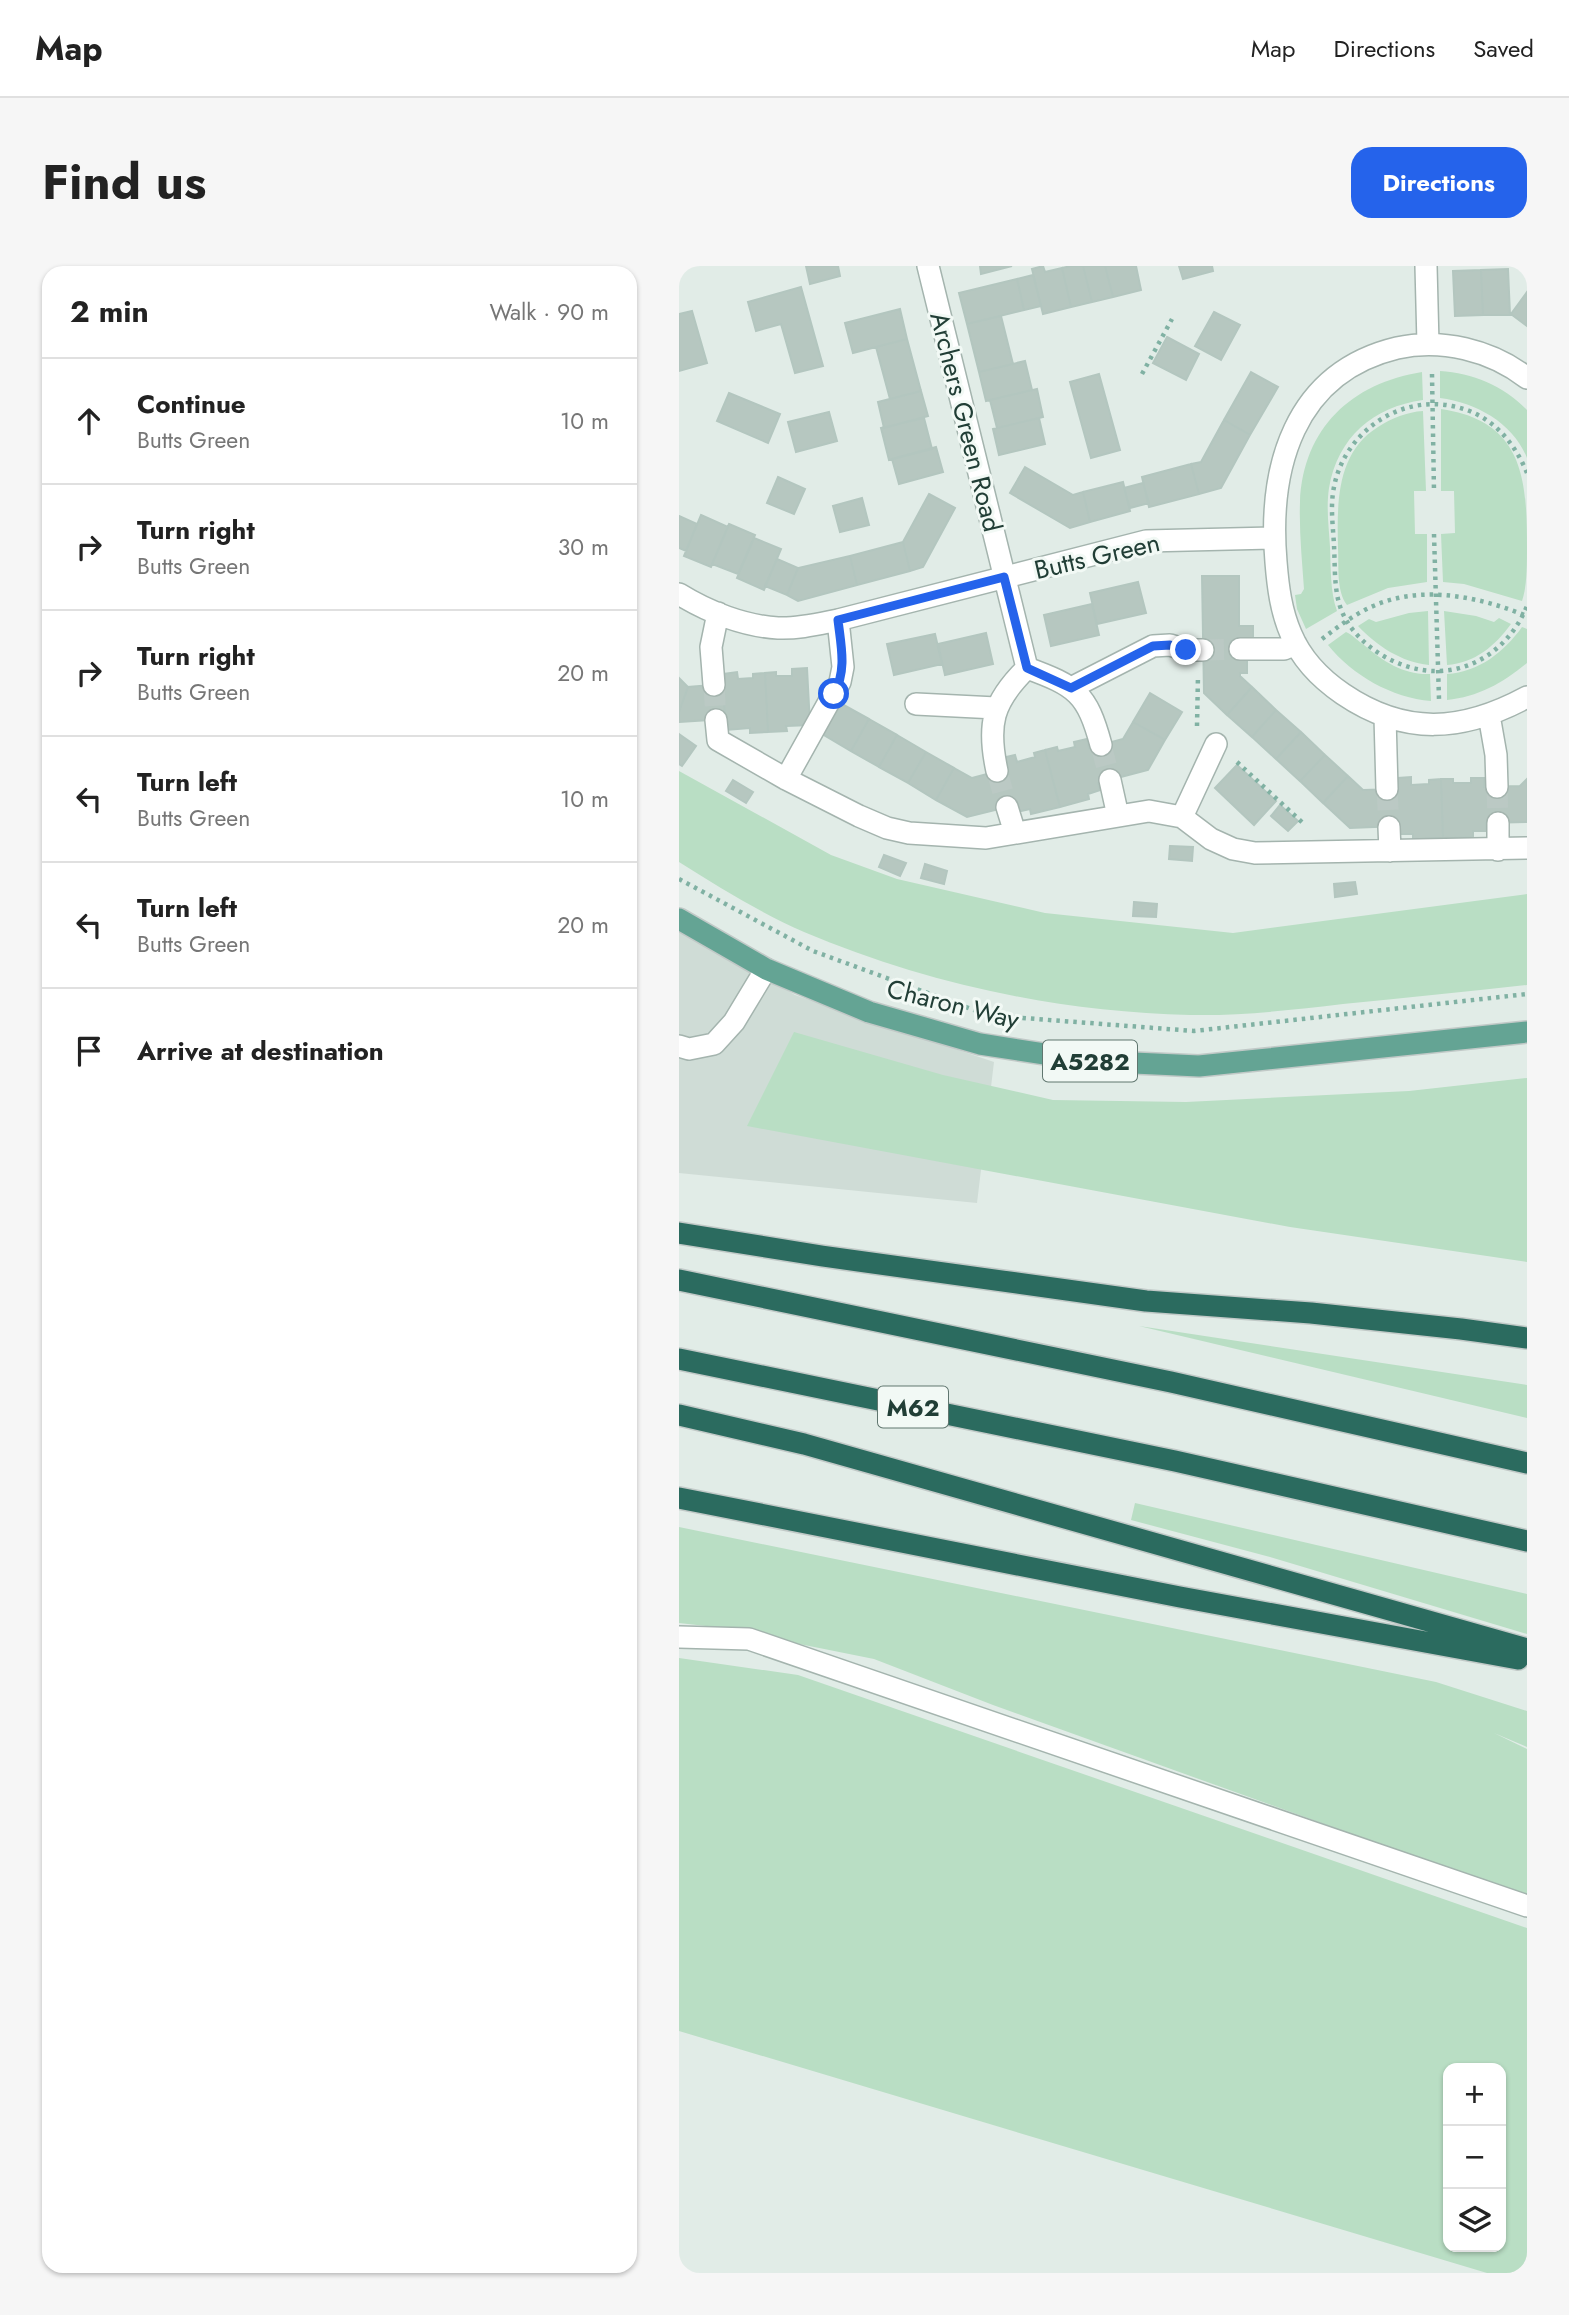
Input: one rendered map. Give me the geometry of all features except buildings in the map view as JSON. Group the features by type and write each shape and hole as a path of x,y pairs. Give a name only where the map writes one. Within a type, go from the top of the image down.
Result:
{"highway":[{"path":"679,1233 822,1256 1146,1301 1311,1313 1527,1338"},
{"path":"679,1280 1171,1382 1527,1463"},
{"name":"M62","path":"679,1359 1175,1461 1527,1541"},
{"path":"679,1415 804,1444 1527,1649"},
{"path":"679,1498 1180,1597 1527,1661"}],"main road":[{"name":"Charon Way","path":"679,919 766,970 869,1012 979,1044 1090,1061 1199,1066 1527,1032"}],"street":[{"name":"Archers Green Road","path":"928,266 1004,577"},
{"path":"1426,266 1428,344"},
{"path":"1527,377 1491,357 1467,349 1428,344 1386,351 1351,367 1322,389 1301,415 1286,445 1274,503 1274,538 1283,612 1299,649 1333,688 1385,717 1410,723 1439,725 1489,715 1527,697"},
{"name":"Butts Green","path":"679,594 718,613 754,624 776,628 800,627 838,620 1146,541 1274,538"},
{"name":"Butts Green","path":"1004,577 1027,668"},
{"path":"714,685 711,647 718,613"},
{"path":"786,779 840,682 843,667 838,620"},
{"path":"1071,688 1153,646 1170,645 1186,650 1201,650"},
{"path":"1240,649 1299,649"},
{"path":"997,771 992,738 996,708 1004,694 1027,668 1071,688 1084,698 1094,716 1101,745"},
{"path":"916,704 996,708"},
{"path":"1489,715 1495,746 1497,787"},
{"path":"1385,717 1387,789"},
{"path":"716,720 718,740 859,816 887,828 909,833 986,838 1149,811 1182,817 1211,839 1233,849 1255,853 1527,848"},
{"path":"1182,817 1216,744"},
{"path":"1110,780 1118,816"},
{"path":"1007,807 1015,833"},
{"path":"1498,823 1498,850"},
{"path":"1388,827 1390,851"},
{"path":"679,1046 689,1049 715,1044 734,1022 766,970"},
{"path":"679,1637 750,1639 1527,1906"}],"path":[{"path":"1142,374 1172,319"},
{"path":"1432,374 1434,491"},
{"path":"1527,473 1519,454 1508,438 1494,425 1463,408 1432,404 1392,412 1374,422 1349,448 1339,468 1332,509 1339,605 1355,632 1386,657 1419,670 1456,669 1488,655 1503,644 1525,615 1527,606"},
{"path":"1434,534 1439,725"},
{"path":"1299,649 1364,610 1384,602 1435,594 1487,602 1525,615"},
{"path":"1201,650 1197,727 1335,852"},
{"path":"679,879 813,951 988,1015 1194,1031 1527,994"}],"shaded area":[{"path":"679,925 795,995 994,1062 977,1203 679,1173"}],"green space":[{"path":"1440,371 1487,382 1508,394 1527,410 1527,458 1513,435 1492,417 1467,405 1440,398"},
{"path":"1422,372 1423,400 1405,404 1374,417 1361,428 1340,454 1329,488 1328,503 1331,580 1337,611 1306,629 1297,609 1295,595 1301,594 1304,589 1300,502 1303,476 1310,452 1321,431 1353,398 1397,378"},
{"path":"1441,409 1469,416 1489,426 1505,440 1515,458 1522,477 1527,523 1526,576 1522,601 1464,584 1443,582 1441,534 1455,533 1454,491 1441,491"},
{"path":"1423,411 1426,491 1414,491 1415,534 1427,534 1427,582 1388,588 1347,605 1343,599 1338,570 1338,531 1339,497 1347,465 1364,438 1378,427 1400,416"},
{"path":"1428,611 1429,665 1390,652 1358,626 1369,619 1376,622"},
{"path":"1444,611 1494,622 1499,618 1511,624 1483,652 1467,661 1447,665"},
{"path":"1522,627 1527,629 1527,663 1490,688 1447,700 1447,674 1470,669 1490,659 1507,645"},
{"path":"1346,632 1395,666 1430,674 1431,701 1388,690 1349,666 1328,645"},
{"path":"679,771 831,855 897,879 1045,913 1233,933 1527,894 1527,985 1267,1012 1190,1015 1140,1013 1041,1001 944,980 850,950 788,925 679,862"},
{"path":"794,1032 943,1075 1053,1100 1186,1102 1409,1091 1527,1078 1527,1262 1290,1227 747,1126"},
{"path":"1139,1326 1527,1385 1527,1418"},
{"path":"1135,1503 1527,1594 1527,1634 1270,1557 1131,1520"},
{"path":"679,1527 1436,1682 1527,1711 1527,1747 1494,1733 1527,1749 1527,1897 993,1705 874,1659 715,1627 679,1623"},
{"path":"679,1658 798,1675 1527,1928 1527,2273 1487,2273 679,2031"}],"tunnel":[{"path":"1203,650 1240,649"},
{"path":"714,685 716,720"},
{"path":"1101,745 1110,780"},
{"path":"997,771 1007,807"},
{"path":"1497,787 1498,823"},
{"path":"1387,789 1389,827"}],"route":[{"path":"834,694 843,667 838,620 1004,577 1027,668 1071,688 1153,646 1170,645 1186,650"}]}
